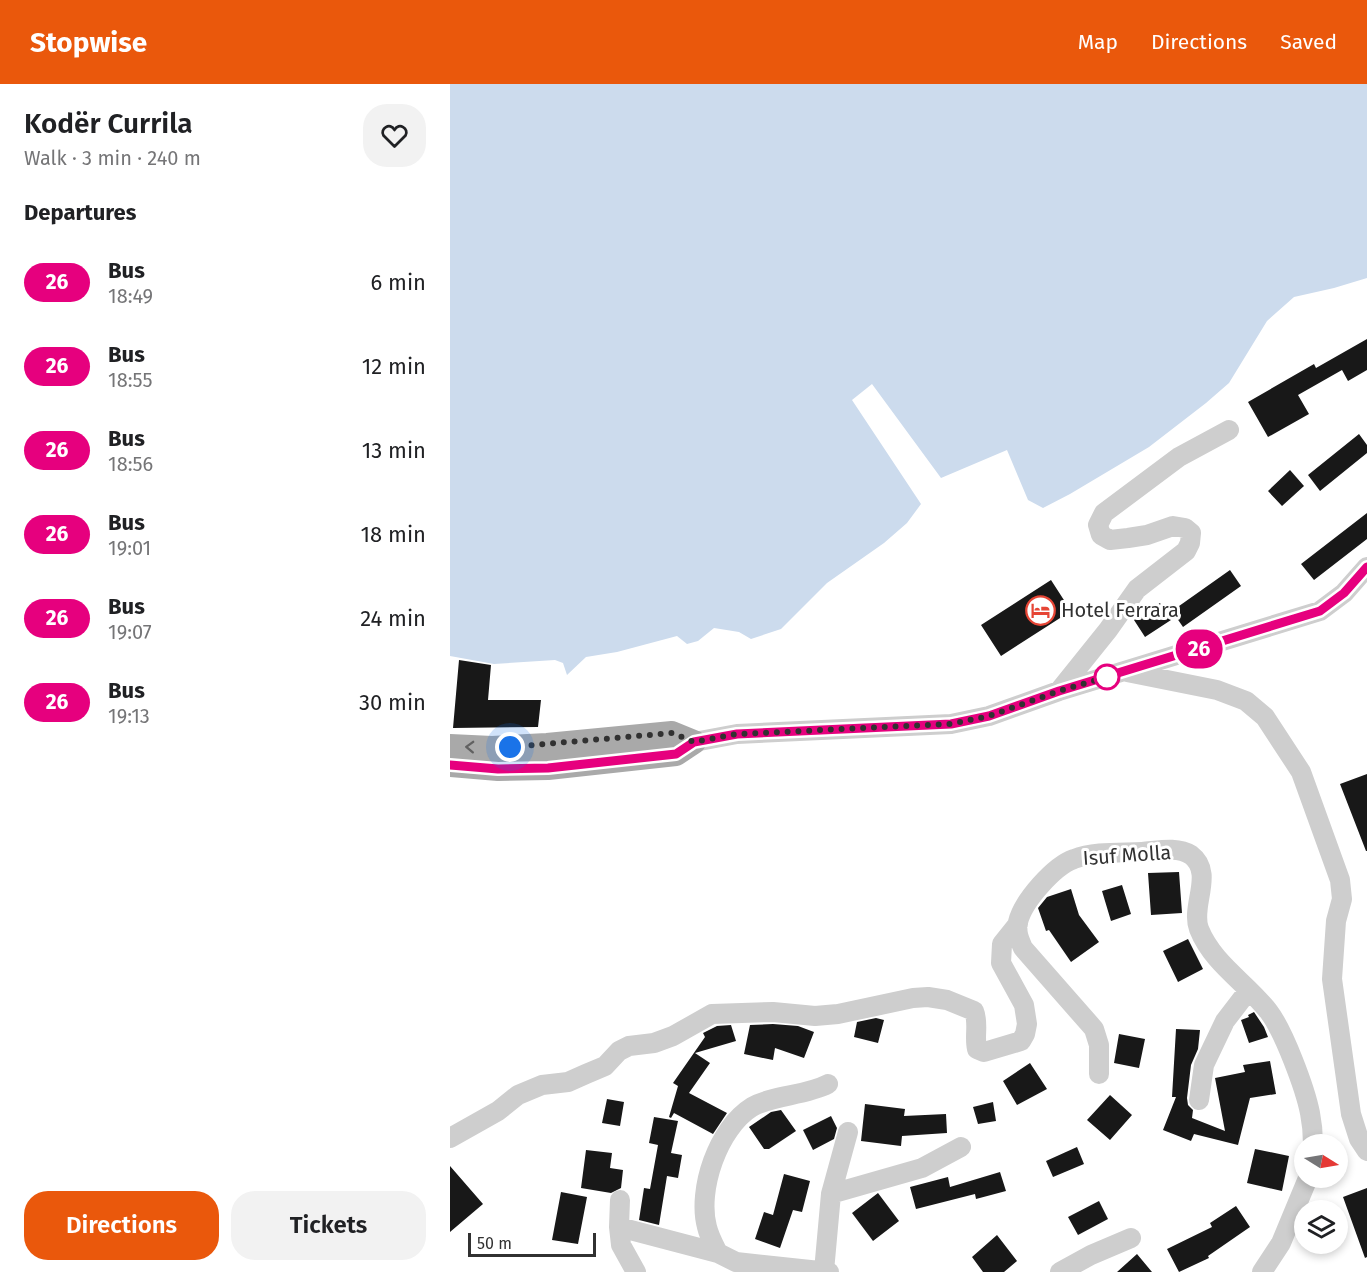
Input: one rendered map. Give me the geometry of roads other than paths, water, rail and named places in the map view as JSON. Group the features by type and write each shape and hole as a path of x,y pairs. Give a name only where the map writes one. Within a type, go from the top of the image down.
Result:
{"main road":[{"path":"450,746 492,748 547,745 672,733 694,742"},
{"path":"450,765 498,769 548,768 676,754 694,742"}],"street":[{"path":"1059,691 1108,630 1137,589 1186,551 1190,543 1191,533 1185,528 1173,526 1147,535 1110,540 1101,535 1098,525 1104,513 1179,457 1229,430"},
{"path":"694,742 737,734 951,724 989,716 1059,691 1320,611 1344,593 1367,567"},
{"path":"1125,671 1217,690 1246,701 1265,717 1301,772 1340,880 1342,899 1336,921 1332,979 1351,1114 1359,1139 1367,1152"},
{"name":"Isuf Molla","path":"1018,924 1022,910 1049,875 1072,860 1087,855 1174,849 1191,855 1200,865 1202,883 1198,927 1225,969 1269,1012 1278,1028 1292,1060 1310,1113 1312,1134"},
{"path":"1018,924 1018,935 1023,948 1094,1029 1099,1045 1099,1074"},
{"path":"450,1138 498,1111 518,1095 542,1085 568,1082 605,1066 619,1051 629,1046 673,1036 712,1014 773,1012 815,1016 838,1014 913,998 928,997 947,1000 974,1011 977,1017 975,1040 977,1048 984,1053 1021,1041 1027,1024 1024,1005 1001,963 1002,944 1018,924"},
{"path":"1199,1100 1204,1065 1225,1021 1248,990"},
{"path":"718,1253 707,1227 704,1199 709,1174 719,1146 735,1124 753,1107 787,1096 816,1091 828,1084"},
{"path":"619,1227 718,1253 736,1262 827,1272 831,1194 848,1132"},
{"path":"831,1194 922,1168 961,1147"},
{"path":"1262,1272 1281,1244 1304,1188"},
{"path":"620,1200 621,1245 636,1272"},
{"path":"1060,1272 1091,1255 1131,1238"}],"water":[{"path":"450,84 1367,84 1367,278 1294,297 1267,321 1229,383 1206,403 1149,447 1043,508 1028,500 1007,450 941,478 872,384 852,400 921,504 907,523 884,543 827,583 781,629 751,639 739,632 714,628 698,641 687,644 677,636 617,652 586,657 567,675 563,663 555,660 494,664 450,656"}],"place":[{"name":"Hotel Ferrara","path":"1040,610"}]}
